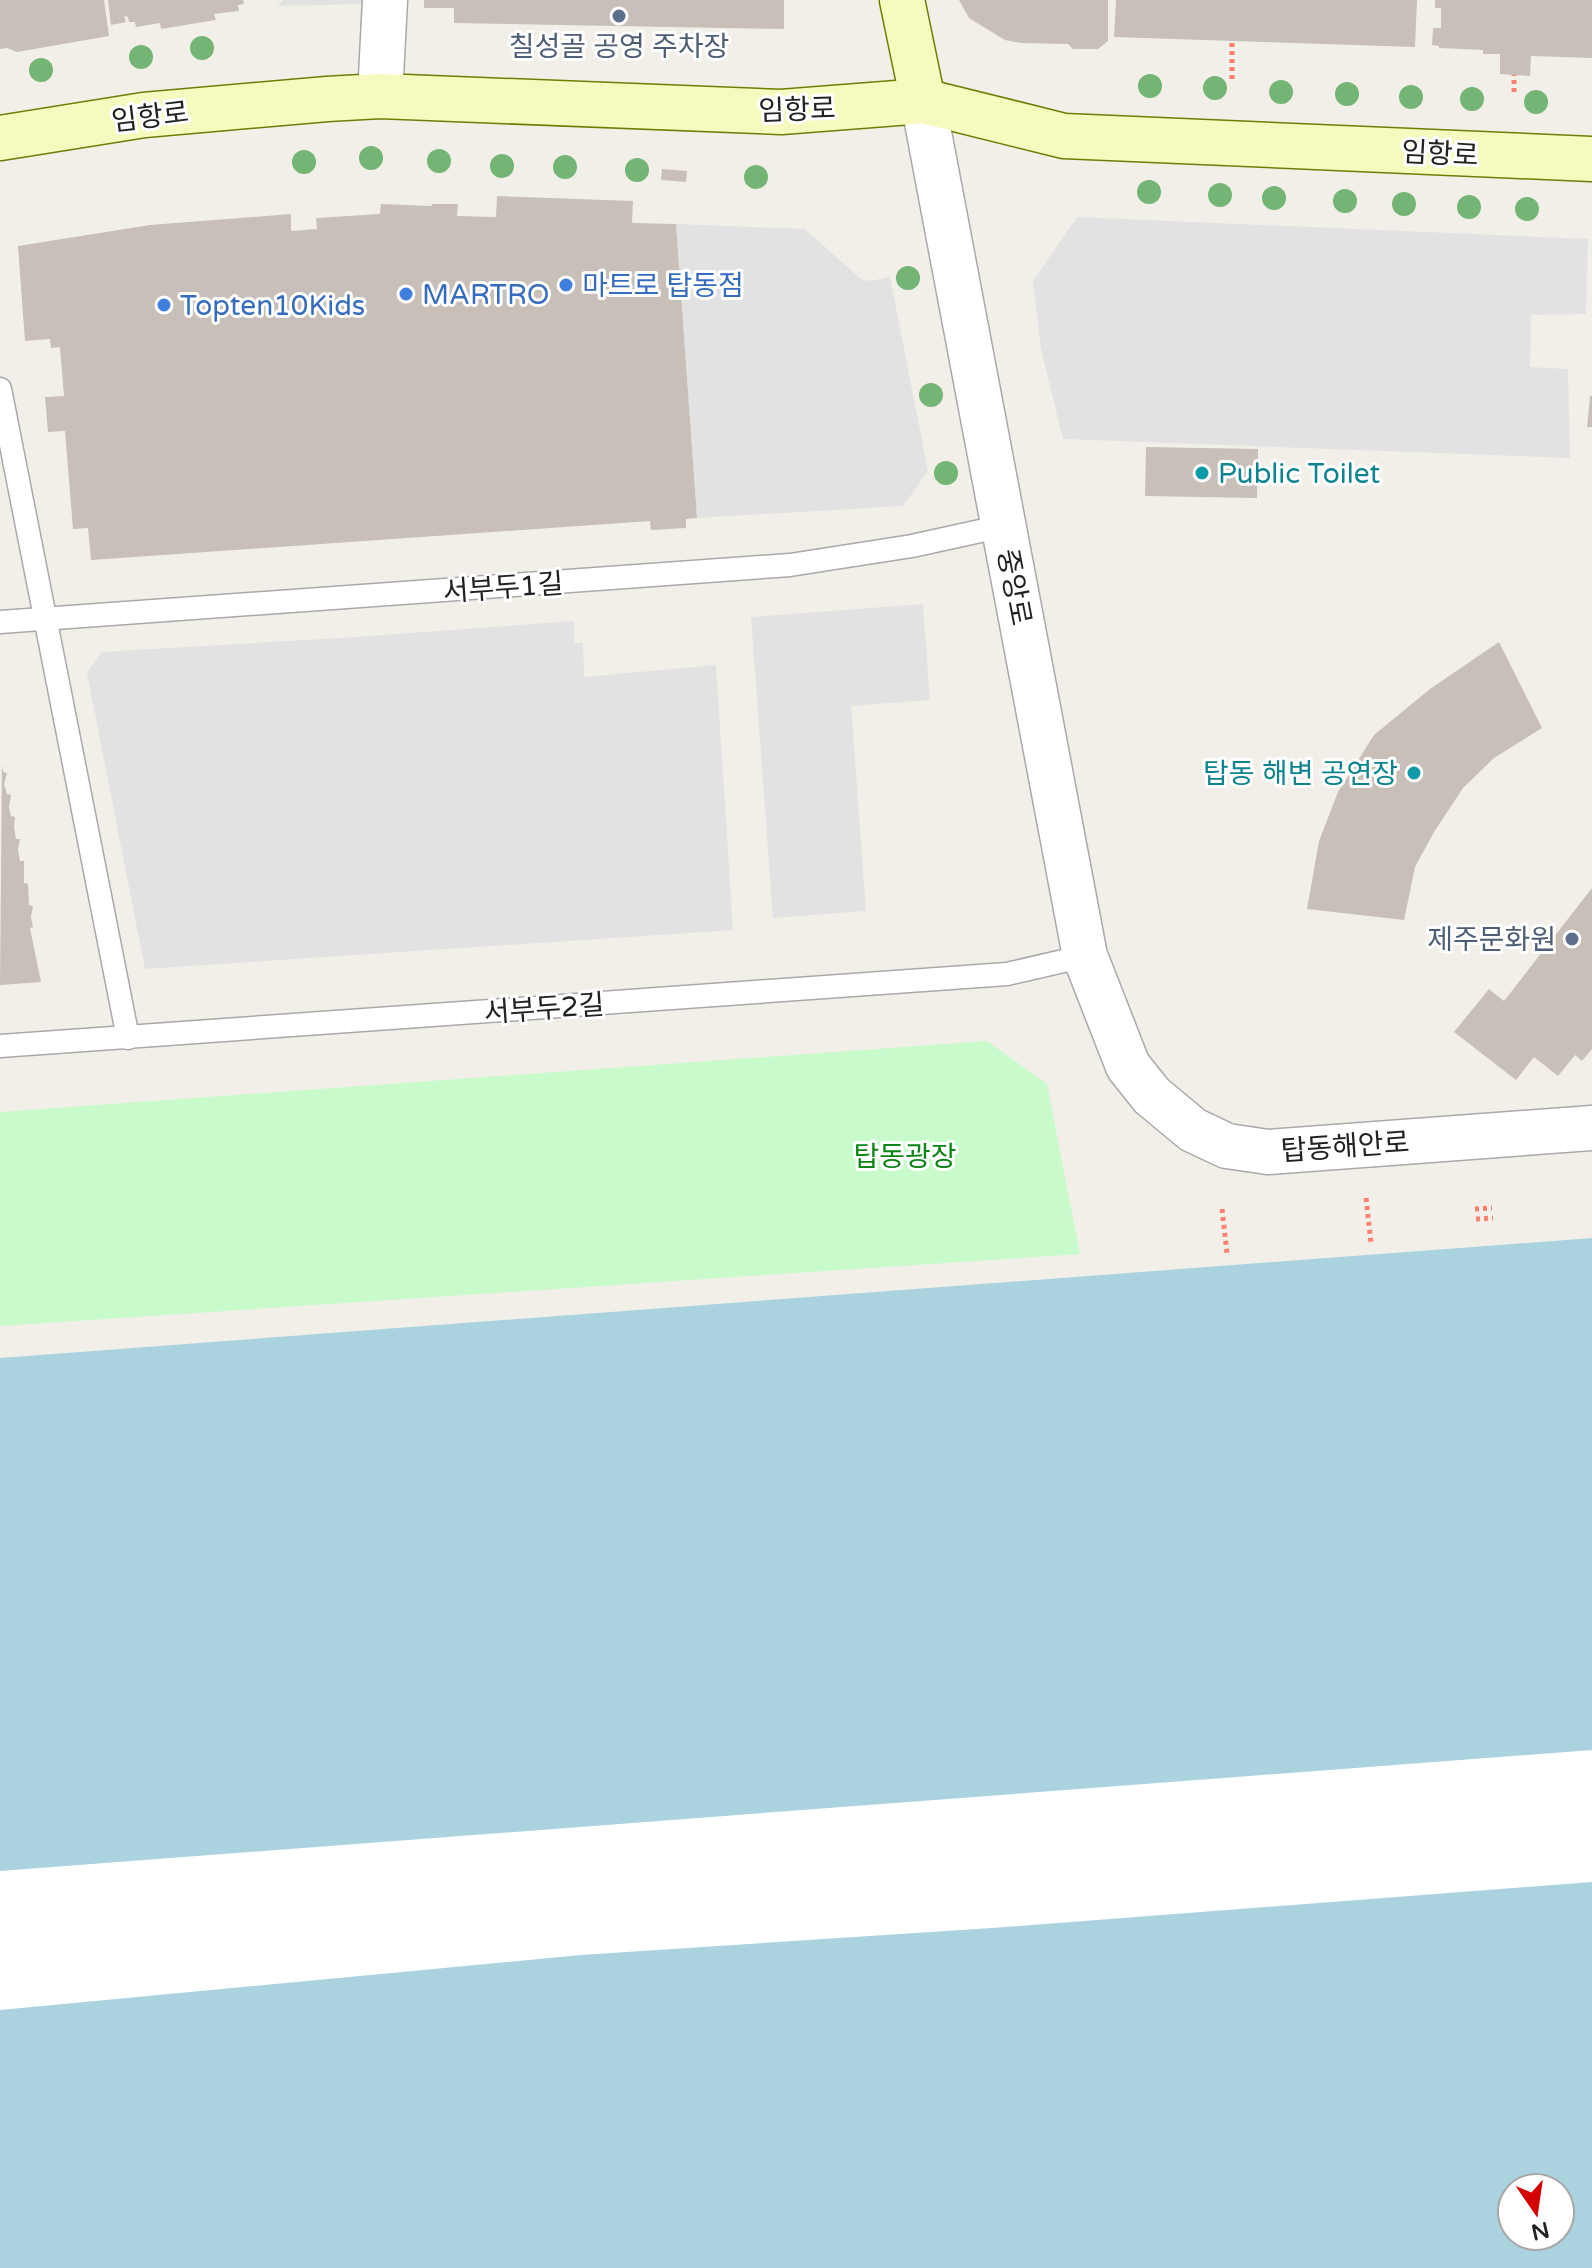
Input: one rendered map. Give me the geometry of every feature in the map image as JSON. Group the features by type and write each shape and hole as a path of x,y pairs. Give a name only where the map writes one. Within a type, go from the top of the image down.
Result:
{"main road":[{"path":"902,0 923,101"},
{"name":"임항로","path":"0,138 144,115 380,96 781,112 923,101 1064,136 1592,159"}],"street":[{"path":"380,96 385,0"},
{"name":"중앙로","path":"923,101 1085,956 1128,1066"},
{"name":"탑동해안로","path":"1128,1066 1152,1096 1193,1130 1227,1146 1268,1152 1592,1128"}],"lane":[{"path":"0,389 128,1038"},
{"name":"서부두1길","path":"0,622 790,565 922,544 1003,526"},
{"name":"서부두2길","path":"0,1046 1007,974 1085,956"}],"path":[{"path":"1232,41 1232,79"},
{"path":"1514,75 1514,92"},
{"path":"1366,1198 1371,1243"},
{"path":"1475,1209 1492,1208"},
{"path":"1222,1209 1227,1253"},
{"path":"1476,1219 1493,1218"}],"green space":[{"name":"탑동광장","path":"987,1041 1047,1084 1080,1254 0,1326 0,1112"}],"shaded area":[{"path":"283,0 364,0 364,4 278,6"},
{"path":"1077,217 1588,239 1586,314 1531,315 1530,367 1568,369 1570,458 1063,439 1041,349 1033,281"},
{"path":"676,224 805,229 861,279 870,281 890,277 928,471 903,506 697,518"},
{"path":"923,604 930,700 851,706 866,911 773,918 751,617"},
{"path":"574,621 574,643 583,643 584,677 716,665 733,930 145,969 87,673 101,652"}],"water":[{"path":"1592,1238 1592,2268 0,2268 0,1358"}],"pier":[{"path":"1592,1750 1592,1882 992,1928 581,1955 0,2010 0,1871"}],"building":[{"path":"0,0 104,0 109,36 17,52 0,49"},
{"path":"108,0 243,0 244,4 238,5 239,11 214,14 216,20 161,29 160,23 136,27 135,22 129,22 128,17 124,16 126,22 111,25"},
{"name":"칠성골 공영 주차장","path":"424,0 784,0 784,29 454,23 454,8 424,8"},
{"path":"959,0 1108,0 1108,41 1098,49 1073,49 1068,44 1005,40 969,18"},
{"path":"1116,0 1417,0 1415,47 1114,37"},
{"path":"1435,0 1592,0 1592,58 1531,56 1530,76 1500,74 1500,54 1432,45 1433,28 1441,28 1441,8 1435,8"},
{"path":"662,169 687,171 686,182 661,180"},
{"path":"497,196 633,201 632,223 676,224 697,518 686,519 686,528 651,530 650,521 91,560 88,528 73,529 65,431 48,432 45,397 64,396 60,347 51,348 50,339 25,341 18,246 150,225 291,214 291,231 317,229 316,218 380,214 381,204 458,204 457,216 496,217"},
{"path":"1590,396 1592,427 1587,427"},
{"name":"Public Toilet","path":"1146,447 1258,449 1257,498 1145,496"},
{"name":"탑동 해변 공연장","path":"1499,642 1542,728 1494,758 1463,788 1415,867 1404,920 1307,909 1319,841 1338,792 1374,735 1430,689"},
{"path":"2,764 3,772 7,773 4,784 7,794 11,795 9,807 11,816 15,817 16,839 20,839 18,850 20,861 24,861 24,883 28,884 29,905 33,906 33,927 30,928 41,982 0,985"},
{"name":"제주문화원","path":"1592,888 1592,1049 1582,1061 1575,1055 1558,1076 1534,1057 1516,1080 1454,1032 1489,989 1504,1001"}],"place":[{"name":"칠성골 공영 주차장","path":"619,16"},
{"name":"마트로 탑동점","path":"566,285"},
{"name":"MARTRO","path":"406,294"},
{"name":"Topten10Kids","path":"164,305"},
{"name":"Public Toilet","path":"1202,473"},
{"name":"탑동 해변 공연장","path":"1414,773"},
{"name":"제주문화원","path":"1572,939"}]}
